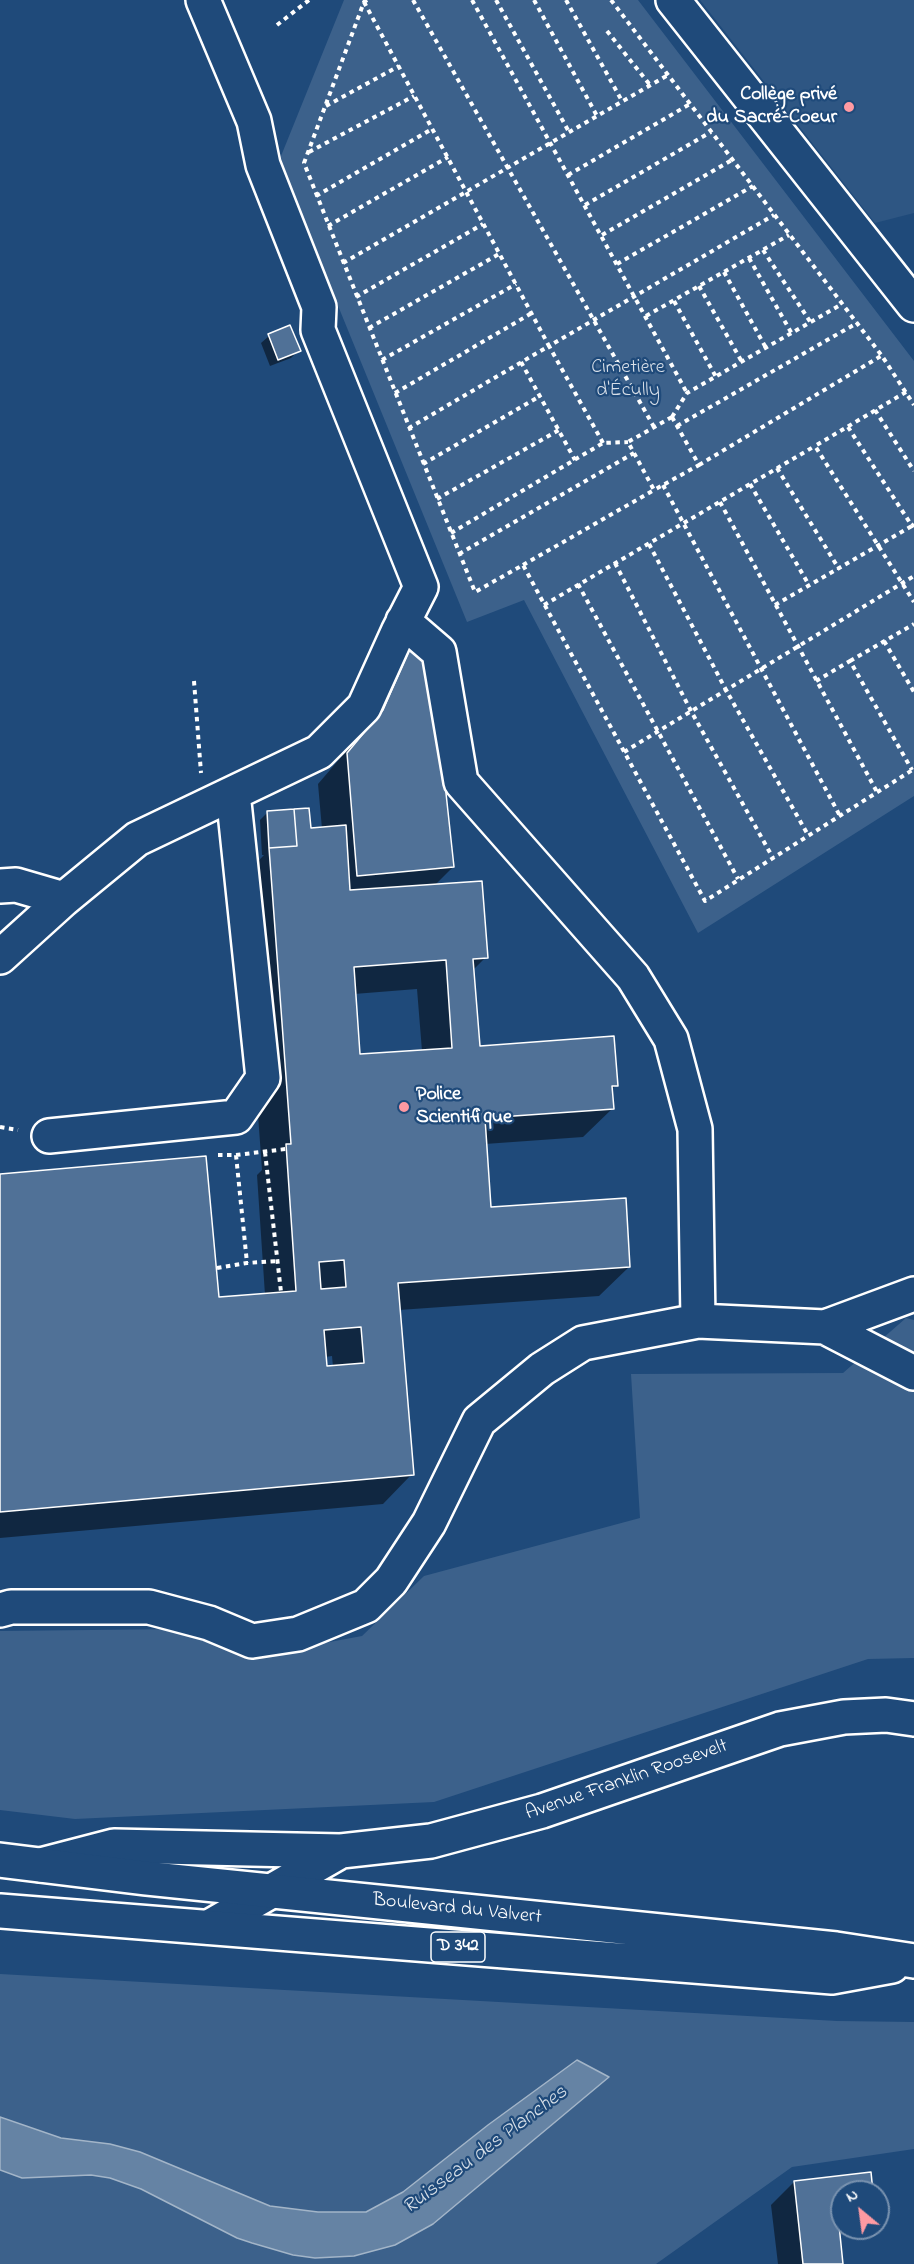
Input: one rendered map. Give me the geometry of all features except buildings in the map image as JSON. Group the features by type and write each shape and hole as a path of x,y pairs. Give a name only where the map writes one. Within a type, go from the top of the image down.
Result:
{"main road":[{"path":"0,957 64,899 137,839 319,752 363,707 421,588 318,330 319,307 263,165 254,121 203,0"},
{"path":"673,0 914,304"},
{"path":"403,621 439,652 461,782 633,977 671,1039 695,1129 698,1321"},
{"path":"49,1136 236,1117 263,1078 233,793"},
{"path":"0,886 16,885 64,899"},
{"path":"0,1610 11,1607 149,1607 209,1623 252,1641 298,1634 366,1606 391,1581 429,1523 479,1422 542,1369 582,1343 698,1321 825,1327 914,1294"},
{"path":"825,1327 914,1373"},
{"name":"Avenue Franklin Roosevelt","path":"39,1866 114,1846 340,1851 431,1841 542,1811 780,1729 844,1717 886,1715 914,1719"},
{"name":"Avenue Franklin Roosevelt","path":"209,1927 340,1851"},
{"name":"Boulevard du Valvert","path":"0,1860 272,1891 836,1949 914,1962"},
{"name":"Boulevard du Valvert","path":"0,1911 832,1977 914,1962"}],"path":[{"path":"277,25 309,0"},
{"path":"413,0 654,427"},
{"path":"472,0 687,393"},
{"path":"496,0 569,132"},
{"path":"534,0 597,116"},
{"path":"566,0 622,101"},
{"path":"611,0 882,356 914,405"},
{"path":"366,1 414,96 603,443"},
{"path":"366,1 304,163 475,592 699,465 882,356"},
{"path":"607,31 650,85"},
{"path":"326,106 399,66"},
{"path":"343,263 668,75"},
{"path":"308,152 414,96"},
{"path":"568,175 690,104"},
{"path":"316,196 432,129"},
{"path":"585,205 711,132"},
{"path":"328,226 448,157"},
{"path":"602,235 732,160"},
{"path":"618,264 753,186"},
{"path":"409,428 774,214"},
{"path":"356,297 483,224"},
{"path":"646,316 789,235"},
{"path":"763,250 811,323"},
{"path":"369,328 500,254"},
{"path":"749,258 792,334"},
{"path":"724,272 766,348"},
{"path":"382,360 516,284"},
{"path":"699,286 742,362"},
{"path":"674,301 716,377"},
{"path":"451,533 603,443 628,442 672,417 687,393 843,304"},
{"path":"394,393 531,314"},
{"path":"677,426 857,323"},
{"path":"521,362 575,460"},
{"path":"544,605 906,392"},
{"path":"423,464 540,396"},
{"path":"875,410 914,471"},
{"path":"672,417 699,465"},
{"path":"775,605 913,525 848,427"},
{"path":"437,499 559,430"},
{"path":"628,442 654,490"},
{"path":"815,446 914,602"},
{"path":"459,554 634,453"},
{"path":"777,468 839,568"},
{"path":"750,484 809,585"},
{"path":"663,485 840,816"},
{"path":"720,502 877,792"},
{"path":"649,544 726,690 808,836"},
{"path":"615,564 691,711 773,858"},
{"path":"523,565 705,901 913,769 850,661"},
{"path":"624,752 914,576"},
{"path":"578,584 738,879"},
{"path":"816,681 914,624"},
{"path":"884,641 914,692"},
{"path":"266,1152 281,1292"},
{"path":"236,1155 247,1263"},
{"path":"216,1268 247,1263 277,1262"}],"shaded area":[{"name":"Collège privé du Sacré-Coeur","path":"700,0 914,0 914,213 875,223"}],"green space":[{"name":"Cimetière d'Écully","path":"344,0 638,0 914,361 914,796 698,933 524,600 467,622 279,161"},
{"path":"906,1318 914,1320 914,1658 868,1659 434,1802 75,1819 0,1810 0,1631 181,1629 297,1648 362,1636 424,1576 640,1518 631,1374 843,1373"},
{"path":"0,1974 837,2021 914,2022 914,2149 792,2167 656,2264 0,2264"}],"water":[{"name":"Ruisseau des Planches","path":"577,2060 609,2077 433,2224 395,2245 354,2256 315,2258 293,2255 252,2243 237,2238 141,2189 110,2178 91,2175 22,2178 0,2170 0,2117 61,2138 110,2144 140,2152 270,2206 318,2212 366,2212 403,2192 488,2125"}],"place":[{"name":"Collège privé du Sacré-Coeur","path":"849,107"},
{"name":"Police Scientifique","path":"404,1107"}]}
